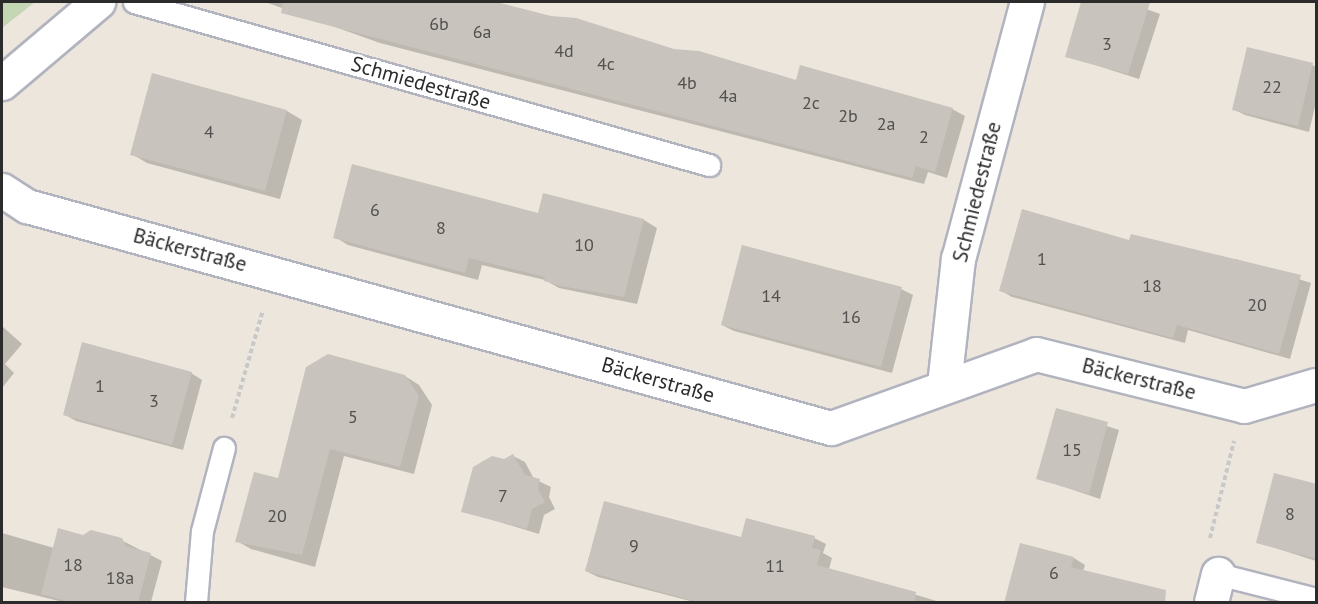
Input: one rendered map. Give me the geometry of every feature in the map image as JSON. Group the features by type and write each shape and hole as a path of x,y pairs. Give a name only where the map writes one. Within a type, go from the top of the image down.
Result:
{"street":[{"path":"2,83 98,2"},
{"name":"Schmiedestraße","path":"944,385 958,259 1027,2"},
{"name":"Bäckerstraße","path":"2,190 27,206 831,428 944,385 1036,354 1244,406"},
{"path":"1244,406 1316,382"}],"lane":[{"name":"Schmiedestraße","path":"134,2 709,165"},
{"path":"196,603 202,531 224,448"},
{"path":"1214,588 1317,598"}],"path":[{"path":"224,448 273,273"},
{"path":"1214,588 1209,532 1244,406"}],"green space":[{"path":"2,2 35,2 2,28"}],"building":[{"path":"283,2 496,2 551,16 576,18 674,49 699,51 796,80 800,65 953,108 935,172 916,166 912,178 281,13"},
{"path":"1081,2 1150,2 1128,74 1065,57"},
{"path":"1247,47 1313,63 1298,126 1232,110"},
{"path":"152,73 287,110 265,191 130,155"},
{"path":"352,164 538,213 543,193 644,219 624,297 561,286 544,281 545,277 469,258 465,273 333,238"},
{"path":"1022,209 1129,240 1131,234 1301,275 1279,354 1177,325 1173,338 999,291"},
{"path":"742,245 902,287 881,367 721,325"},
{"path":"82,342 192,372 172,445 63,415"},
{"path":"328,354 405,375 419,396 400,467 330,449 302,555 235,542 254,472 278,478 306,367"},
{"path":"1056,408 1108,422 1089,494 1036,479"},
{"path":"513,454 525,475 540,479 538,489 545,502 532,509 527,529 461,512 473,467 492,456 504,459"},
{"path":"1274,473 1317,484 1317,559 1256,543"},
{"path":"604,501 741,537 746,518 815,536 812,548 821,550 817,565 916,592 915,603 701,603 585,571"},
{"path":"58,528 83,535 91,530 122,538 126,546 151,553 138,603 73,603 41,594"},
{"path":"1020,543 1074,557 1071,567 1166,590 1165,603 1004,603"}]}
